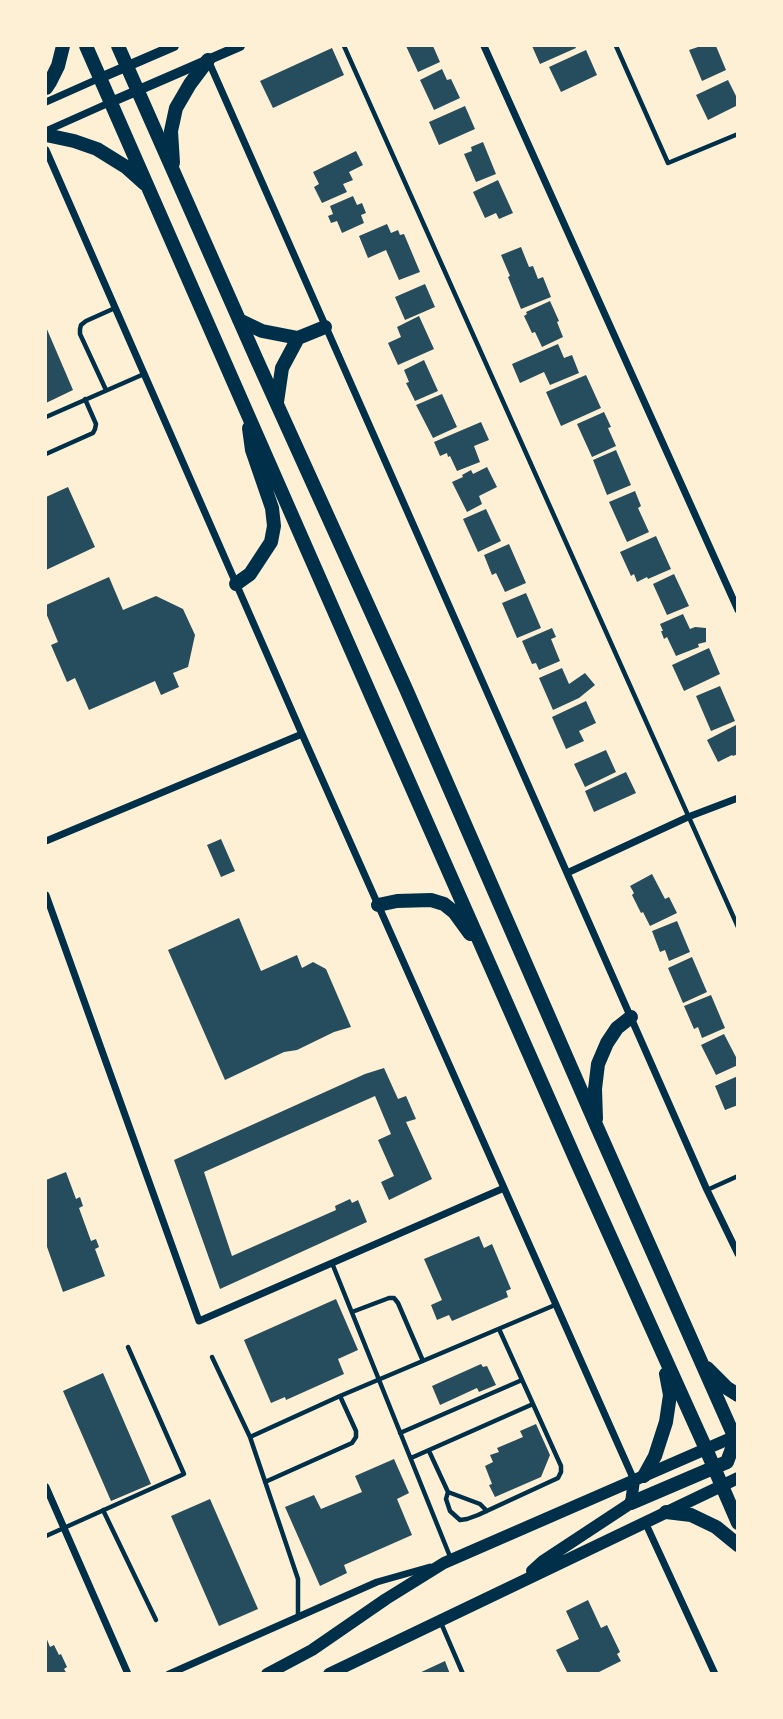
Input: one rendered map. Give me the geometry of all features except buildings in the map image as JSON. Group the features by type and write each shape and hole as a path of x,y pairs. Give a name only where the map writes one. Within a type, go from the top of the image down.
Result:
{"highway":[{"path":"46,88 58,66 63,46"},
{"path":"86,46 737,1523"},
{"path":"118,46 406,689 736,1439 727,1462 631,1503"},
{"path":"173,172 171,131 176,108 208,60"},
{"path":"46,133 97,149 126,167 148,187"},
{"path":"239,320 262,331 298,338 325,327"},
{"path":"277,404 282,368 298,338"},
{"path":"236,584 250,574 271,542 274,526 272,508 252,450 246,409"},
{"path":"378,905 397,901 431,900 444,904 454,912 488,960"},
{"path":"597,1127 595,1089 598,1064 617,1028 631,1017"},
{"path":"639,1478 659,1446 666,1422 670,1395 662,1352"},
{"path":"699,1358 737,1395"},
{"path":"666,1512 691,1515 716,1527 737,1545"}],"main road":[{"path":"267,1674 312,1650 386,1599 448,1562 706,1448 736,1439"},
{"path":"519,1583 543,1561 631,1503 639,1478"},
{"path":"329,1674 737,1478"}],"street":[{"path":"46,102 174,46"},
{"path":"46,133 240,46"},
{"path":"484,46 737,610"},
{"path":"208,60 737,1254"},
{"path":"46,150 556,1305 639,1478"},
{"path":"46,841 302,734"},
{"path":"567,873 688,817 737,798"},
{"path":"46,895 199,1321 504,1188"},
{"path":"46,1487 128,1674"},
{"path":"645,1522 715,1674"},
{"path":"169,1674 377,1581 448,1562"}],"lane":[{"path":"344,46 737,927"},
{"path":"616,46 668,163 737,134"},
{"path":"106,390 80,329 86,321 116,308"},
{"path":"46,417 144,373"},
{"path":"46,454 93,433 96,424 85,399"},
{"path":"707,1190 737,1176"},
{"path":"332,1263 411,1458 448,1562"},
{"path":"352,1312 394,1298 423,1361"},
{"path":"250,1437 556,1305"},
{"path":"429,1451 448,1492 447,1504 450,1511 460,1520 467,1520 558,1478 561,1466 499,1329"},
{"path":"46,1536 184,1474 128,1347"},
{"path":"212,1357 250,1437 298,1579 298,1616"},
{"path":"400,1433 523,1380"},
{"path":"265,1482 352,1443 356,1431 340,1396"},
{"path":"411,1458 533,1404"},
{"path":"448,1492 476,1502 487,1511"},
{"path":"103,1510 156,1620"},
{"path":"440,1620 464,1674"}]}
